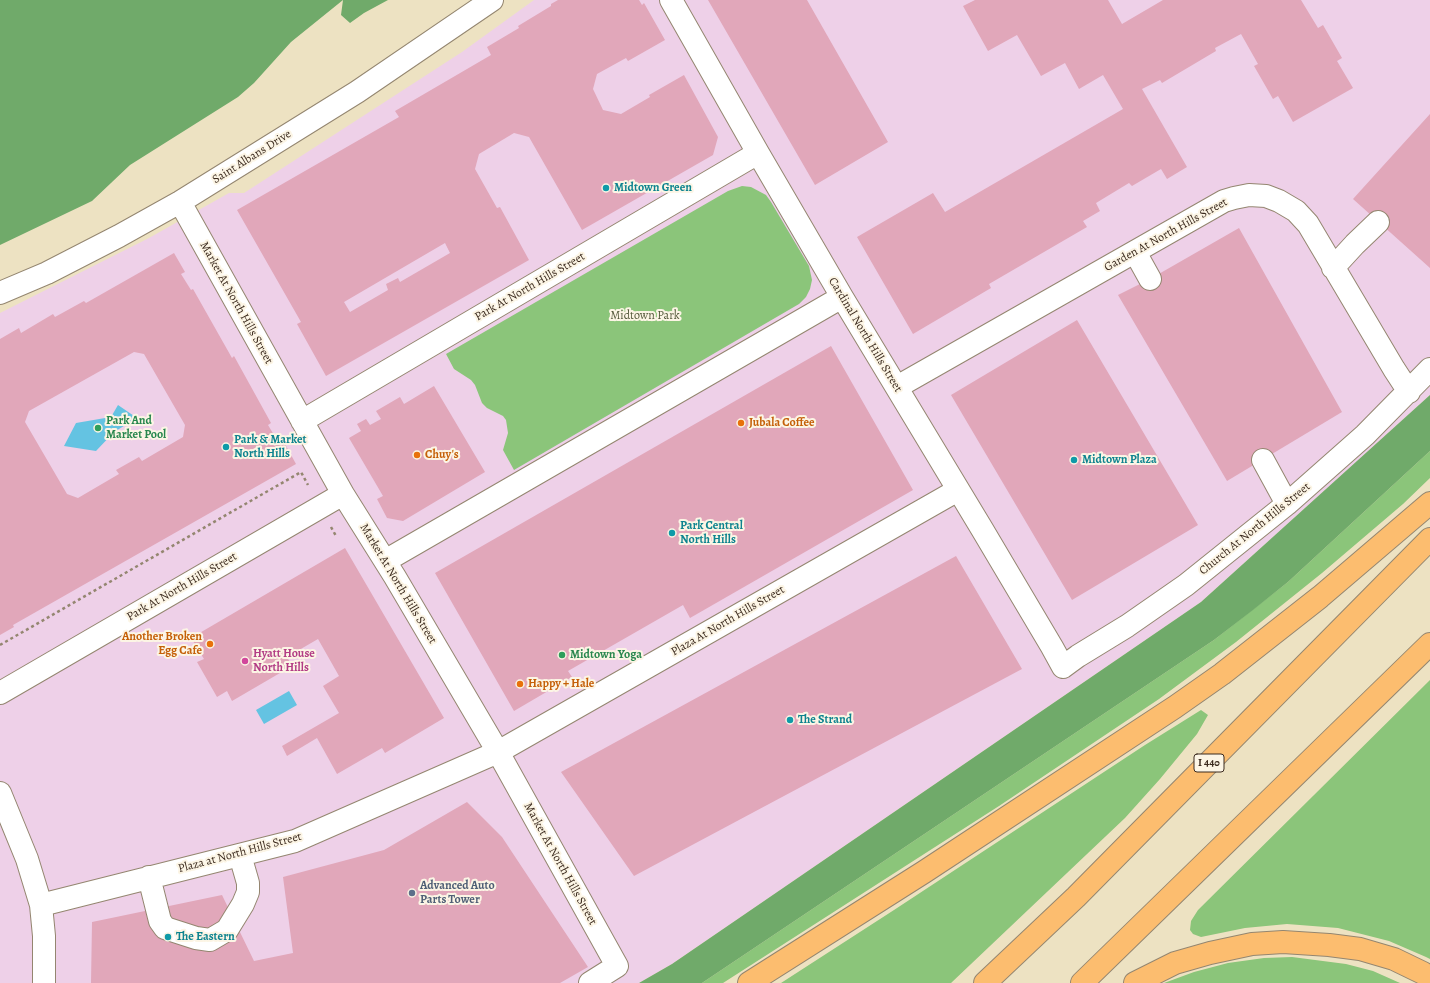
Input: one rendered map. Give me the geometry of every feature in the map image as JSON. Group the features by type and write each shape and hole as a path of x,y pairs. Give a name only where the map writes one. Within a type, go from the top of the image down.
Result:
{"highway":[{"path":"749,983 924,872 1175,707 1222,674 1320,597 1430,503"},
{"name":"I 440","path":"985,983 1076,897 1430,539"},
{"path":"1082,983 1430,644"},
{"path":"1135,983 1175,963 1210,953 1252,944 1283,942 1360,949 1394,959 1430,978"}],"street":[{"name":"Saint Albans Drive","path":"0,293 47,273 119,236 180,202 357,92 492,0"},
{"name":"Cardinal North Hills Street","path":"671,0 842,297 1052,646 1063,667"},
{"name":"Park At North Hills Street","path":"302,421 758,153"},
{"name":"Garden At North Hills Street","path":"897,387 1224,201 1249,195 1266,196 1279,200 1296,211 1308,224 1333,268 1409,392"},
{"name":"Market At North Hills Street","path":"180,202 343,494 385,561 498,752 616,966 590,983"},
{"path":"1333,268 1378,222"},
{"path":"1135,252 1150,279"},
{"path":"385,561 842,297"},
{"name":"Church At North Hills Street","path":"1063,667 1127,626 1186,585 1287,504 1365,435 1430,369"},
{"path":"1263,460 1287,504"},
{"name":"Plaza At North Hills Street","path":"498,752 958,490"},
{"name":"Park At North Hills Street","path":"0,693 343,494"},
{"name":"Plaza at North Hills Street","path":"41,905 294,841 498,752"},
{"path":"0,793 27,859 41,905 44,936 44,983"},
{"path":"149,878 160,921 165,928 196,938 210,940 227,930 243,904 248,892 248,883 240,855"}],"path":[{"path":"0,645 301,472 308,485"},
{"path":"331,527 336,536"}],"shaded area":[{"path":"534,0 1430,0 1430,395 1201,602 672,964 639,983 0,983 0,313 149,238 229,193 244,193 462,52"}],"green space":[{"path":"0,0 343,0 291,42 254,83 238,97 130,165 92,201 0,245"},
{"path":"343,0 388,0 364,13 350,23 341,15"},
{"name":"Midtown Park","path":"742,186 751,187 766,195 809,266 812,280 806,297 799,304 514,470 503,450 508,433 506,420 503,416 487,408 482,403 475,385 471,380 454,369 446,354 728,191"},
{"path":"1430,395 1430,451 1288,582 1214,640 702,983 639,983 672,964 1201,602"},
{"path":"1430,451 1430,478 1403,504 1322,573 1236,642 1159,699 999,806 723,983 702,983 1214,640 1288,582"},
{"path":"1430,680 1430,959 1389,941 1338,928 1287,924 1245,928 1201,937 1193,934 1190,930 1191,921 1198,910"},
{"path":"1201,710 1208,715 1197,734 1125,818 951,983 781,983 1145,745"},
{"path":"1292,957 1346,964 1373,971 1400,983 1164,983 1194,972 1228,963 1264,958"}],"water":[{"name":"Park And Market Pool","path":"118,405 137,418 114,432 96,451 64,446 76,423 111,417"},
{"path":"289,691 297,705 264,724 256,710"}],"building":[{"name":"Midtown Green","path":"558,0 639,0 642,5 644,3 665,40 628,61 626,58 597,74 593,89 603,110 621,114 650,97 649,95 684,75 718,137 713,155 582,230 529,137 514,133 479,154 475,169 497,208 500,207 529,260 326,376 297,324 301,322 237,210 399,117 395,111 491,55 487,47 519,28 518,26 551,6 551,4","holes":["445,243 450,253 400,282 398,278 386,284 388,290 350,312 344,302"]},
{"path":"708,0 807,0 888,142 815,185"},
{"path":"975,0 1108,0 1122,24 1163,0 1301,0 1318,28 1323,25 1342,58 1337,61 1353,88 1293,122 1278,96 1273,99 1254,66 1258,64 1241,34 1215,48 1216,51 1162,83 1160,80 1142,89 1187,167 1167,179 1161,169 1132,186 1129,183 1096,203 1100,211 1083,221 1087,227 989,284 991,288 913,334 857,237 933,193 945,212 1123,109 1103,75 1079,89 1065,63 1041,76 1017,35 988,51 963,6"},
{"path":"1430,114 1430,268 1353,199"},
{"path":"1239,228 1342,412 1227,481 1118,295 1150,279"},
{"name":"Park & Market North Hills","path":"174,253 185,272 181,274 191,290 193,289 232,358 234,356 271,423 268,425 274,435 279,433 296,464 13,625 14,627 0,635 0,339 19,328 21,333 53,314 55,317 84,301 86,303","holes":["134,352 144,354 185,425 183,437 142,461 139,457 116,470 119,474 78,498 67,494 25,422 29,411"]},
{"name":"Midtown Plaza","path":"1077,320 1198,525 1072,600 951,395"},
{"name":"Park Central North Hills","path":"831,346 913,490 690,618 683,605 568,671 572,677 514,711 435,573"},
{"name":"Chuy's","path":"434,386 485,472 403,521 387,518 377,499 383,496 349,438 361,431 357,424 366,419 370,425 381,419 376,411 400,397 404,404"},
{"name":"Hyatt House North Hills","path":"345,548 444,718 385,753 382,748 337,774 317,738 287,756 282,746 339,713 323,686 339,676 318,639 287,657 292,666 232,701 227,691 217,697 197,662 204,659 191,638"},
{"name":"The Strand","path":"956,556 1022,669 634,876 561,772"},
{"name":"Advanced Auto Parts Tower","path":"467,802 502,837 588,967 560,983 91,983 92,922 222,895 254,961 293,953 283,877 384,850"}],"place":[{"name":"Midtown Green","path":"606,188"},
{"name":"Jubala Coffee","path":"741,423"},
{"name":"Park And Market Pool","path":"98,428"},
{"name":"Park & Market North Hills","path":"226,447"},
{"name":"Chuy's","path":"417,455"},
{"name":"Midtown Plaza","path":"1074,460"},
{"name":"Park Central North Hills","path":"672,533"},
{"name":"Another Broken Egg Cafe","path":"210,644"},
{"name":"Midtown Yoga","path":"562,655"},
{"name":"Hyatt House North Hills","path":"245,661"},
{"name":"Happy + Hale","path":"520,684"},
{"name":"The Strand","path":"790,720"},
{"name":"Advanced Auto Parts Tower","path":"412,893"},
{"name":"The Eastern","path":"168,937"}]}
